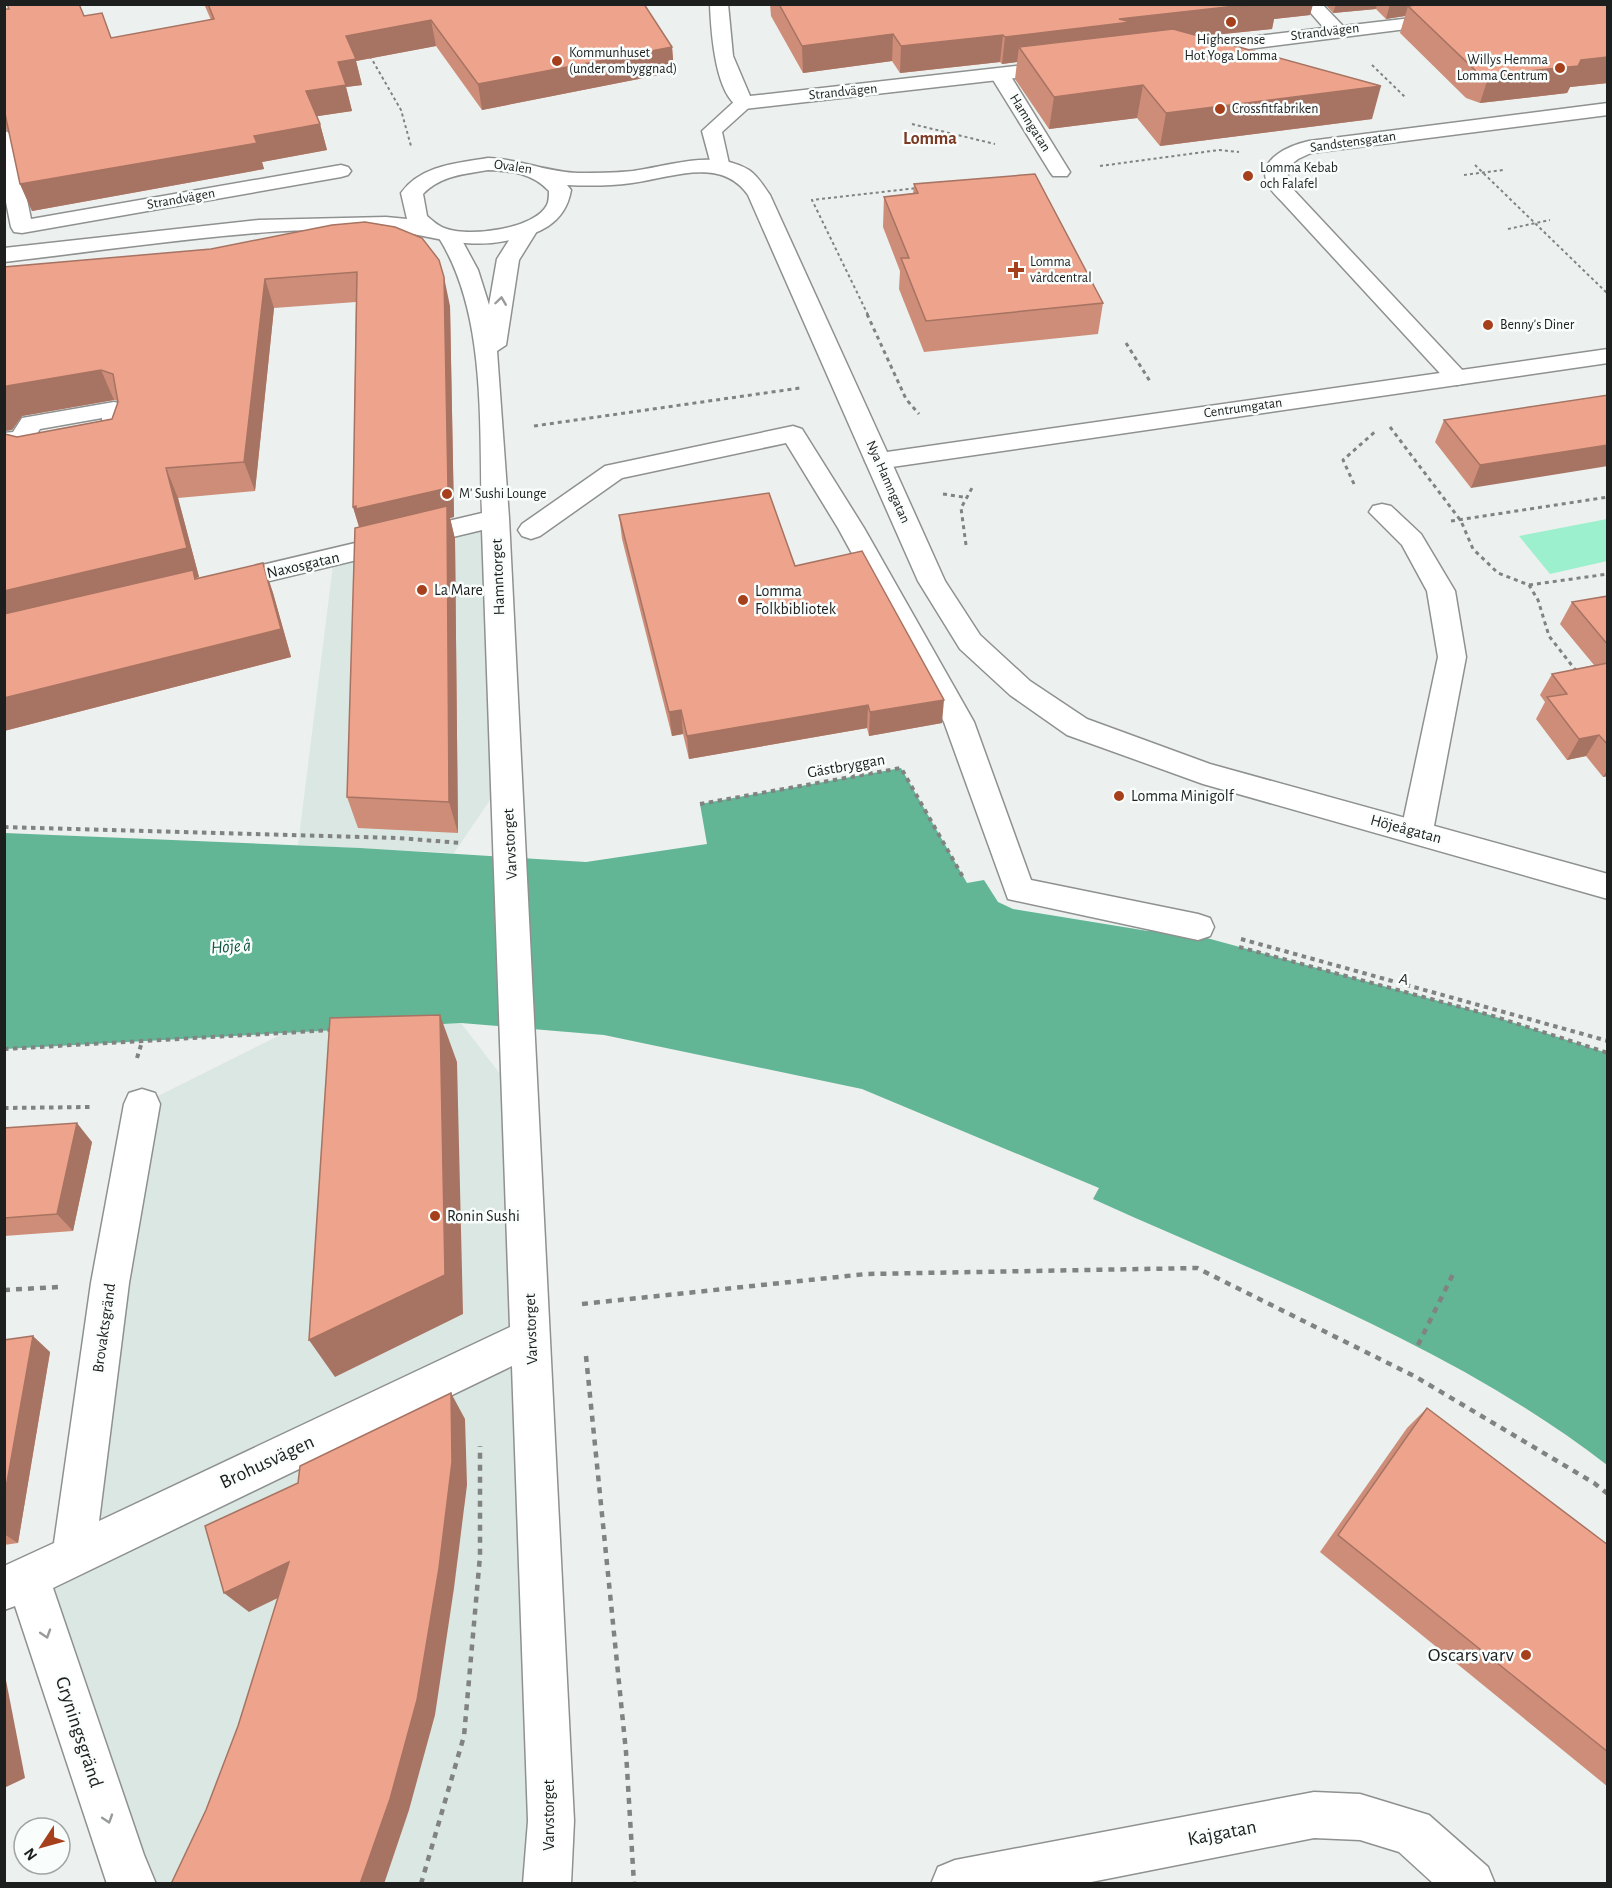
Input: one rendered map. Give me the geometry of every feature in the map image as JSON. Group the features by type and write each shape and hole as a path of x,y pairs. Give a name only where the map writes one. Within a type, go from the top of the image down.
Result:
{"street":[{"path":"718,4 719,36 730,82 744,103 712,131 720,168"},
{"path":"1311,4 1336,30"},
{"name":"Strandvägen","path":"1164,54 1336,30 1466,17"},
{"name":"Strandvägen","path":"744,103 1082,64"},
{"name":"Hamngatan","path":"1000,75 1055,165"},
{"name":"Sandstensgatan","path":"1283,159 1293,152 1309,147 1608,109"},
{"name":"Strandvägen","path":"4,136 22,227 341,171"},
{"path":"1283,159 1276,170 1277,182 1457,378"},
{"name":"Ovalen","path":"412,193 421,183 434,176 488,164 535,168 549,177 560,190 558,204"},
{"name":"Nya Hamngatan","path":"558,204 593,188 633,177 698,165 720,168 743,175 759,195 932,581 970,642 1020,688 1077,727 1203,773"},
{"name":"Nya Hamngatan","path":"549,177 588,180 633,177"},
{"path":"259,226 412,193 417,218 428,228"},
{"path":"4,255 259,226 386,223 428,228 450,238 486,238 526,231 548,217 558,204"},
{"name":"Hamntorget","path":"489,380 508,259 518,247 526,231"},
{"name":"Hamntorget","path":"450,238 465,262 478,305 489,380 507,775"},
{"name":"Centrumgatan","path":"878,461 1608,356"},
{"path":"42,454 31,456 13,440 31,423 114,409 115,441 73,449"},
{"path":"531,530 614,472 793,434 851,528 959,722 1019,890 1198,927"},
{"path":"1386,516 1412,540 1441,591 1452,657 1417,831"},
{"name":"Naxosgatan","path":"203,588 496,518"},
{"name":"Höjeågatan","path":"1203,773 1608,886"},
{"name":"Varvstorget","path":"507,775 551,1821 548,1884"},
{"name":"Brovaktsgränd","path":"74,1554 110,1283 142,1104"},
{"name":"Brohusvägen","path":"16,1584 74,1554 531,1337"},
{"name":"Gryningsgränd","path":"16,1584 132,1884"},
{"name":"Kajgatan","path":"955,1884 1314,1815 1360,1816 1412,1832 1472,1884"}],"path":[{"path":"1336,30 1608,294"},
{"path":"369,55 399,105 409,130 411,147 383,176 379,201"},
{"path":"903,122 1055,165 1219,150 1263,154 1283,159"},
{"path":"1464,175 1503,170"},
{"path":"918,188 812,200 841,256 906,399 914,411 921,415"},
{"path":"1508,229 1550,220"},
{"path":"1126,344 1151,384"},
{"path":"528,426 810,386"},
{"path":"967,550 959,509 963,497 983,484"},
{"path":"1386,516 1461,521 1608,497"},
{"path":"1529,585 1608,574"},
{"name":"Gästbryggan","path":"700,804 901,768 967,883"},
{"path":"4,827 398,838 471,844"},
{"path":"1198,927 1608,1041"},
{"name":"A","path":"1238,946 1490,1015 1608,1053"},
{"path":"4,1048 340,1030"},
{"path":"4,1108 66,1109 142,1104"},
{"path":"583,1316 582,1304 866,1274 1197,1268 1416,1377 1584,1477 1608,1494"},
{"path":"1418,1345 1454,1272"},
{"path":"585,1350 593,1463 628,1762 634,1884"},
{"path":"420,1884 464,1736 480,1556 480,1441"}],"shaded area":[{"path":"496,518 507,775 454,853 298,845 334,557"},
{"path":"1607,519 1607,561 1550,574 1519,536"},
{"path":"461,1023 521,1101 547,1883 132,1883 28,1579 74,1553 142,1104 284,1033"}],"water":[{"name":"Höje å","path":"901,768 967,883 984,880 998,902 1013,909 1148,931 1153,924 1490,1015 1607,1053 1607,1465 1548,1423 1487,1385 1358,1317 1093,1199 1099,1188 862,1089 604,1035 461,1023 5,1049 5,833 360,848 586,862 707,844 700,804"}],"building":[{"path":"7,4 79,4 84,16 102,13 111,38 214,19 208,4 644,4 672,47 478,84 431,20 346,36 356,59 338,62 346,85 306,91 320,124 254,136 257,143 20,184 4,109 4,9 9,9"},
{"path":"779,4 1254,4 1119,19 1131,22 1005,37 1003,35 901,46 893,34 802,46"},
{"path":"1424,4 1608,4 1608,57 1581,60 1578,66 1489,75 1476,71 1408,6"},
{"path":"1173,29 1381,86 1166,113 1143,85 1054,97 1019,47"},
{"path":"1035,174 1103,303 926,321 901,258 909,258 884,197 918,193 914,184"},
{"path":"365,222 395,227 422,238 439,260 444,277 448,488 356,509 356,506 353,507 357,272 265,279 244,462 166,468 187,548 4,591 4,432 17,437 112,419 118,402 113,374 101,370 7,386 4,390 4,267 211,249 332,225"},
{"path":"1608,395 1608,445 1480,465 1444,420"},
{"path":"769,493 795,566 862,551 944,700 870,712 868,705 687,736 681,710 669,712 619,515"},
{"path":"447,506 449,802 347,797 355,528"},
{"path":"263,563 281,629 4,698 4,614 193,570 195,579"},
{"path":"1608,596 1608,645 1572,602"},
{"path":"1608,663 1608,745 1599,735 1579,739 1547,697 1567,694 1552,674"},
{"path":"440,1015 445,1275 309,1340 330,1018"},
{"path":"77,1123 57,1214 4,1218 4,1128"},
{"path":"33,1336 4,1499 4,1340"},
{"path":"451,1393 452,1462 439,1568 417,1700 390,1799 360,1884 171,1884 206,1810 238,1726 289,1562 224,1593 205,1526 298,1483 300,1466"},
{"name":"Oscars varv","path":"1427,1408 1608,1545 1608,1752 1338,1535"}],"place":[{"name":"Highersense Hot Yoga Lomma","path":"1231,22"},
{"name":"Kommunhuset (under ombyggnad)","path":"557,61"},
{"name":"Willys Hemma Lomma Centrum","path":"1560,68"},
{"name":"Crossfitfabriken","path":"1220,109"},
{"name":"Lomma Kebab och Falafel","path":"1248,176"},
{"name":"Lomma vårdcentral","path":"1016,270"},
{"name":"Benny's Diner","path":"1488,325"},
{"name":"M' Sushi Lounge","path":"447,494"},
{"name":"La Mare","path":"422,590"},
{"name":"Lomma Folkbibliotek","path":"743,600"},
{"name":"Lomma Minigolf","path":"1119,796"},
{"name":"Ronin Sushi","path":"435,1216"},
{"name":"Oscars varv","path":"1526,1655"}],"district":[{"name":"Lomma","path":"930,139"}]}
